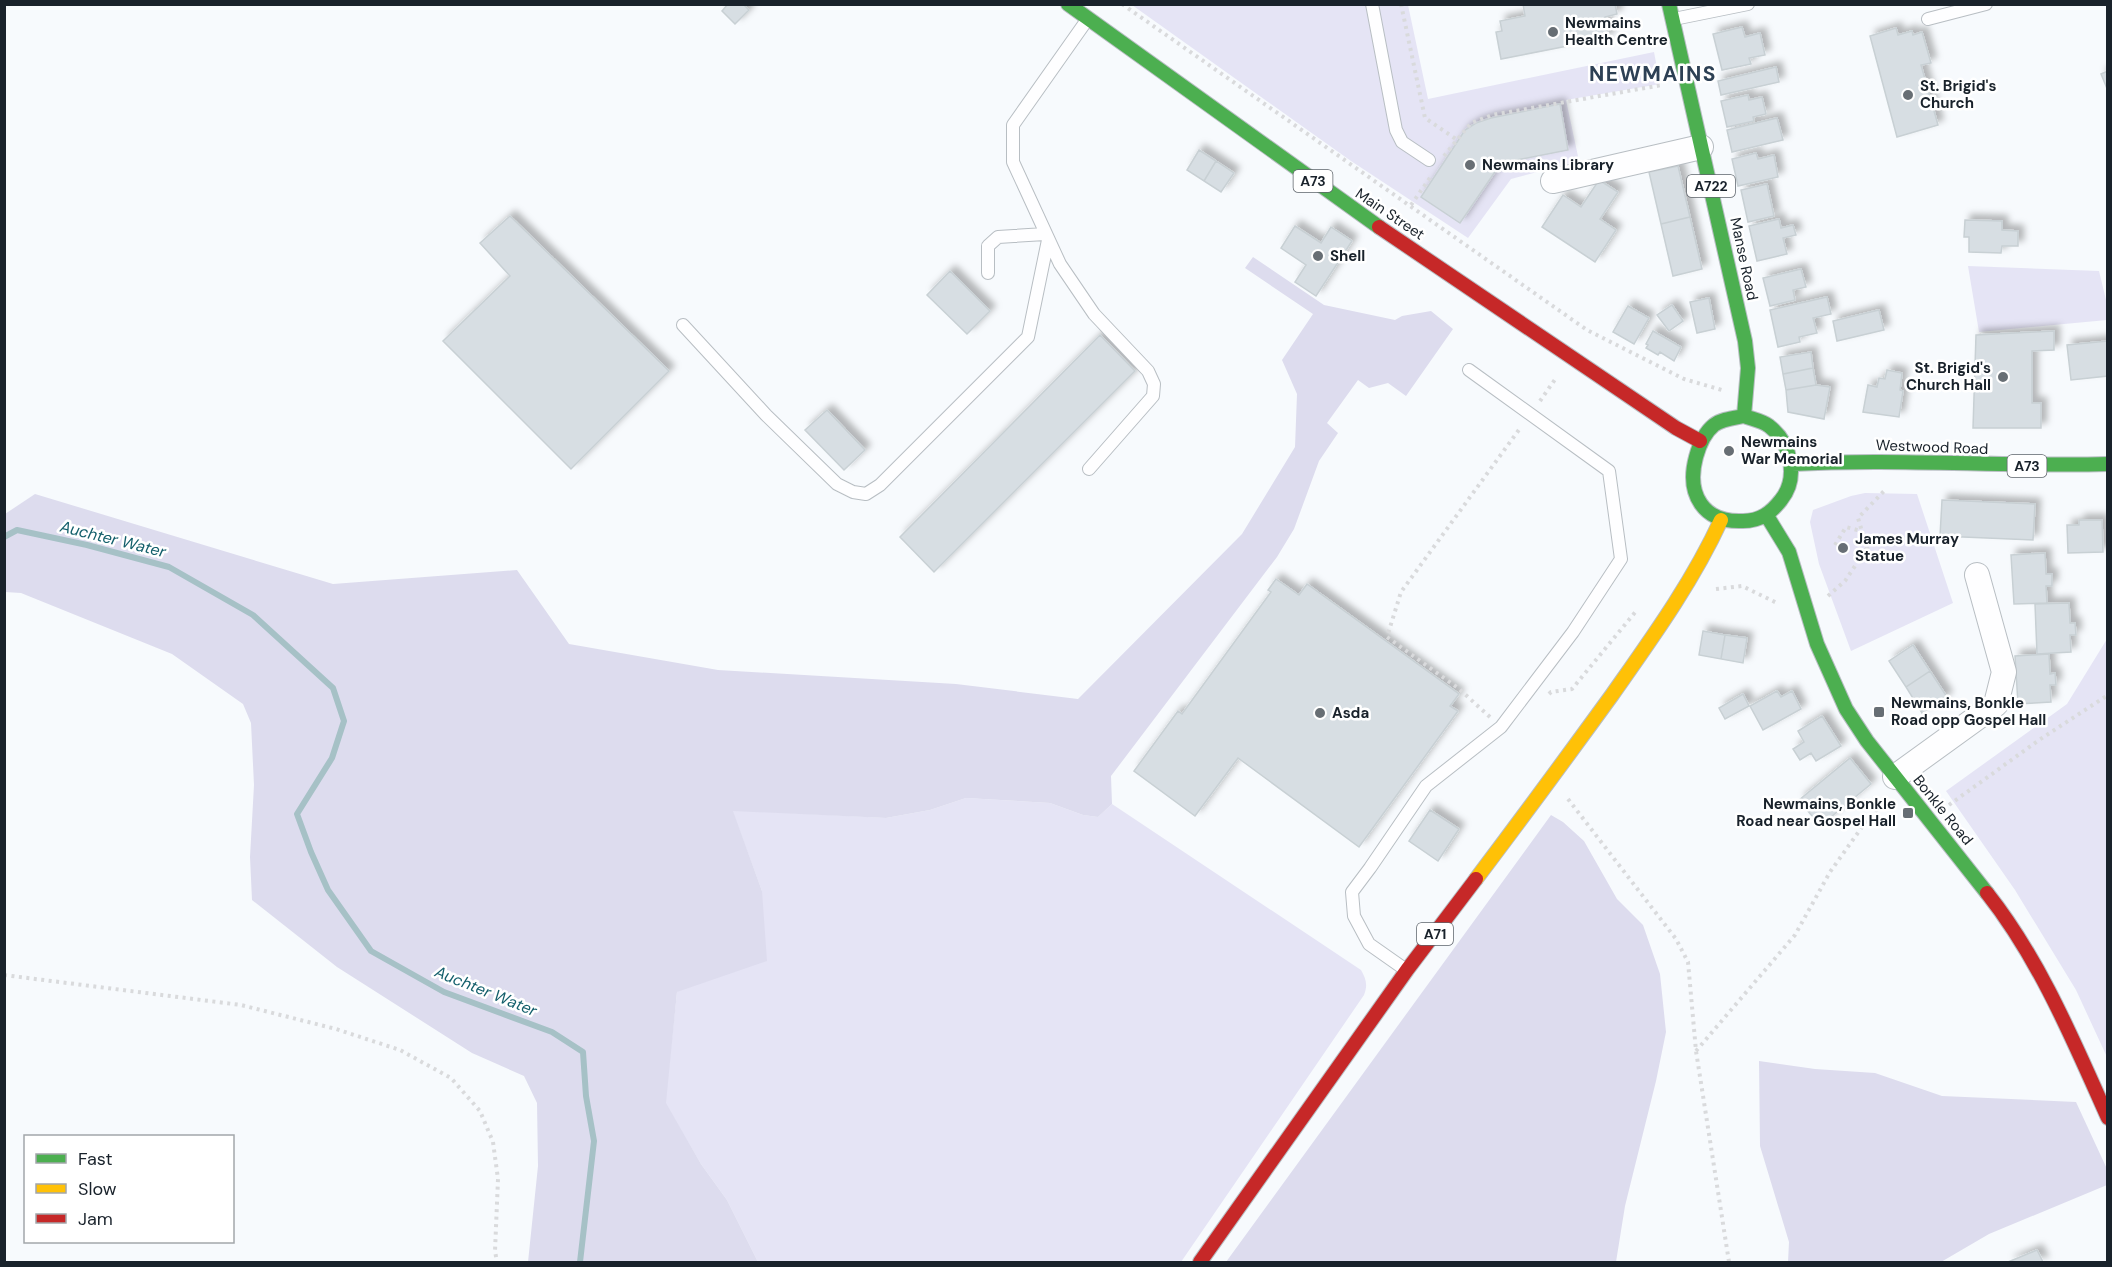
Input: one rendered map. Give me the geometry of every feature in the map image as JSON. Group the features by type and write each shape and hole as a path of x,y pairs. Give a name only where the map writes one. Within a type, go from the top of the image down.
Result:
{"main road":[{"name":"Main Street","path":"1068,4 1334,196 1676,428 1700,441"},
{"name":"Manse Road","path":"1669,4 1745,341 1748,368 1744,416"},
{"path":"1744,416 1759,419 1782,435 1792,464 1790,481 1786,493 1767,516 1756,521 1740,523 1721,520 1708,512 1699,502 1695,489 1694,458 1700,441 1715,424 1744,416"},
{"name":"Westwood Road","path":"1792,464 1877,461 2061,466 2108,464"},
{"name":"Bonkle Road","path":"1767,516 1789,552 1817,644 1846,709 1867,741 2004,914 2030,953 2066,1024 2105,1112"},
{"name":"A71","path":"1200,1263 1407,970 1552,778 1674,609 1721,520"}],"street":[{"path":"1553,181 1701,147"},
{"path":"1898,780 1996,704 2004,672 1977,575"}],"lane":[{"path":"1372,4 1396,130 1402,142 1433,164"},
{"path":"1673,19 1748,4"},
{"path":"1928,19 1986,4"},
{"path":"1088,19 1013,125 1013,162 1060,264 1094,314 1148,370 1154,384 1153,396 1089,469"},
{"path":"988,273 988,246 998,237 1046,237"},
{"path":"683,325 766,415 837,484 853,492 866,494 880,485 1028,337 1046,237"},
{"path":"1407,970 1369,944 1354,916 1352,892 1426,786 1501,727 1573,632 1621,559 1609,471 1469,370"}],"path":[{"path":"1122,4 1587,330 1684,379 1746,397"},
{"path":"1401,4 1425,118 1456,139"},
{"path":"1443,158 1471,123 1492,115 1687,81"},
{"path":"1411,205 1433,164"},
{"path":"1835,545 1846,527 1862,531"},
{"path":"1929,819 2039,740 2108,695"},
{"path":"1552,778 1676,939 1688,962 1696,1051 1729,1263"},
{"path":"1696,1051 1795,935 1830,872 1898,780"},
{"path":"4,975 241,1005 336,1029 400,1050 452,1078 480,1111 493,1142 498,1179 495,1251 497,1263"}],"shaded area":[{"path":"1132,5 1408,5 1428,99 1654,52 1660,84 1566,100 1579,161 1511,179 1468,238 1351,161"},
{"path":"1253,257 1324,305 1395,320 1402,316 1431,311 1453,329 1406,396 1388,383 1369,388 1358,380 1327,423 1338,433 1319,461 1294,529 1277,557 1111,776 1112,804 1098,817 1083,815 1050,803 966,798 930,810 886,818 733,811 762,891 767,961 677,992 666,1103 701,1164 727,1200 758,1262 528,1262 538,1166 537,1103 524,1076 472,1053 337,967 252,900 250,857 254,785 251,723 243,704 172,654 21,593 5,592 5,514 35,494 333,584 517,570 569,644 718,670 956,684 1078,699 1242,534 1295,447 1297,394 1282,360 1313,314 1245,268"},
{"path":"1968,266 2099,271 2107,304 2107,320 1979,332"},
{"path":"1865,493 1917,494 1953,603 1851,651 1819,564 1810,522 1813,510"},
{"path":"2107,639 2107,1057 2076,990 2015,890 1946,791 2067,704"},
{"path":"966,798 1050,803 1083,815 1098,817 1112,804 1363,973 1366,985 1364,995 1181,1262 758,1262 727,1200 701,1164 665,1103 677,992 762,891 732,810 886,818 930,810"},
{"path":"1551,815 1563,822 1584,841 1617,899 1643,925 1660,974 1666,1032 1625,1206 1616,1262 1226,1262"},
{"path":"1759,1061 1815,1069 1875,1073 1942,1096 2076,1102 2107,1169 2107,1185 1989,1234 1941,1262 1788,1262 1789,1242 1760,1146"}],"building":[{"path":"728,4 743,4 749,10 735,24 722,11"},
{"name":"Newmains Health Centre","path":"1523,4 1615,4 1617,14 1605,17 1609,38 1501,59 1496,32 1502,31 1500,21 1525,16"},
{"path":"1742,27 1745,37 1760,33 1765,55 1749,58 1751,64 1722,70 1713,34"},
{"name":"St. Brigid's Church","path":"1896,28 1898,35 1912,31 1913,35 1922,32 1931,63 1921,65 1938,125 1897,137 1870,36"},
{"path":"1776,67 1779,82 1721,95 1718,81"},
{"path":"2108,71 2108,91 2101,74"},
{"path":"1748,95 1749,100 1762,97 1766,114 1753,117 1754,121 1727,127 1721,101"},
{"name":"Newmains Library","path":"1560,104 1568,150 1501,163 1460,223 1421,197 1465,130 1491,118"},
{"path":"1777,118 1783,140 1732,152 1727,130"},
{"path":"1199,150 1216,161 1204,181 1187,170"},
{"path":"1756,153 1758,159 1774,155 1778,177 1738,186 1732,159"},
{"path":"1216,161 1234,173 1221,192 1204,181"},
{"path":"1678,166 1690,217 1661,224 1649,172"},
{"path":"1599,180 1618,192 1600,219 1616,230 1595,262 1542,227 1563,195 1581,207"},
{"path":"1767,184 1774,216 1748,222 1741,190"},
{"path":"510,216 669,371 571,469 443,341 510,276 480,243"},
{"path":"1690,217 1702,269 1673,276 1661,224"},
{"path":"1779,219 1781,228 1793,225 1796,235 1783,238 1787,254 1757,261 1749,226"},
{"path":"1965,220 2002,221 2002,230 2018,231 2018,246 2002,246 2001,253 1969,252 1969,237 1964,237"},
{"name":"Shell","path":"1295,226 1321,243 1331,227 1352,241 1316,296 1295,282 1306,265 1281,248"},
{"path":"1801,269 1806,287 1793,290 1795,300 1770,306 1763,278"},
{"path":"950,271 990,311 967,334 927,295"},
{"path":"1827,297 1831,314 1813,318 1817,333 1799,337 1800,342 1778,347 1770,310"},
{"path":"1709,298 1715,329 1697,333 1690,302"},
{"path":"1672,305 1683,321 1669,331 1657,315"},
{"path":"1628,306 1649,318 1634,344 1613,332"},
{"path":"1879,310 1884,330 1837,341 1833,321"},
{"path":"1653,331 1681,347 1674,361 1660,352 1658,355 1646,348"},
{"name":"St. Brigid's Church Hall","path":"2054,331 2054,350 2032,351 2032,403 2041,403 2041,428 1973,428 1976,335"},
{"path":"1100,335 1135,371 934,572 900,537"},
{"path":"2108,341 2108,376 2071,380 2067,345"},
{"path":"1811,352 1813,368 1783,374 1780,357"},
{"path":"1813,368 1816,385 1786,390 1783,374"},
{"path":"1887,370 1902,373 1900,390 1903,391 1899,417 1863,412 1868,385 1877,387 1879,378 1885,379"},
{"path":"1816,385 1830,387 1824,419 1788,412 1786,390"},
{"path":"827,410 865,450 844,470 805,430"},
{"path":"1942,500 2035,504 2033,540 1940,536"},
{"path":"2079,520 2102,520 2103,552 2068,553 2067,525 2079,525"},
{"path":"2045,553 2046,574 2052,574 2052,586 2046,586 2047,603 2014,604 2011,555"},
{"name":"Asda","path":"1276,579 1299,595 1307,584 1459,694 1450,706 1458,711 1359,847 1238,758 1195,816 1134,771 1178,711 1182,714 1271,592 1268,590"},
{"path":"2069,603 2070,623 2075,623 2076,635 2070,635 2071,652 2037,654 2035,604"},
{"path":"1703,631 1725,635 1721,659 1699,655"},
{"path":"1725,635 1747,638 1743,663 1721,659"},
{"path":"1913,645 1930,671 1906,687 1889,661"},
{"path":"2049,654 2050,674 2055,673 2056,685 2050,685 2051,702 2018,704 2015,656"},
{"path":"1930,671 1947,697 1922,713 1906,687"},
{"path":"1777,691 1781,697 1792,691 1801,709 1763,730 1750,706"},
{"path":"1743,694 1749,706 1725,719 1719,708"},
{"path":"1822,716 1841,746 1816,761 1811,753 1800,760 1793,749 1804,742 1798,731"},
{"path":"1850,758 1871,784 1820,826 1799,800"},
{"path":"1430,810 1459,829 1438,861 1409,841"},
{"path":"2037,1250 2043,1262 2008,1262"}],"waterway":[{"name":"Auchter Water","path":"4,537 17,530 87,545 169,567 253,615 333,688 344,721 332,758 297,814 328,890 371,951 444,992 552,1032 583,1052 586,1096 594,1141 580,1262"}],"traffic: fast":[{"path":"1068,4 1379,227"},
{"path":"1669,4 1745,341 1748,368 1744,416"},
{"path":"1744,416 1767,424 1777,433 1787,451 1791,471 1787,491 1781,500 1765,515 1749,521 1729,520 1717,517 1708,511 1701,504 1694,483 1696,457 1700,444 1710,428 1721,421 1744,416"},
{"path":"1792,464 1831,462 2108,464"},
{"path":"1767,516 1789,552 1817,644 1846,709 1867,741 1987,893"}],"traffic: slow":[{"path":"1476,879 1656,631 1697,566 1721,520"}],"traffic: jam":[{"path":"1379,227 1676,428 1700,441"},
{"path":"1200,1262 1407,970 1476,879"},
{"path":"1987,893 2023,945 2039,973 2108,1118"}],"place":[{"name":"Newmains Health Centre","path":"1553,32"},
{"name":"St. Brigid's Church","path":"1908,95"},
{"name":"Newmains Library","path":"1470,165"},
{"name":"Shell","path":"1318,256"},
{"name":"St. Brigid's Church Hall","path":"2003,377"},
{"name":"Newmains War Memorial","path":"1729,451"},
{"name":"James Murray Statue","path":"1843,548"},
{"name":"Newmains, Bonkle Road opp Gospel Hall","path":"1879,712"},
{"name":"Asda","path":"1320,713"},
{"name":"Newmains, Bonkle Road near Gospel Hall","path":"1908,813"}],"district":[{"name":"NEWMAINS","path":"1653,74"}]}
